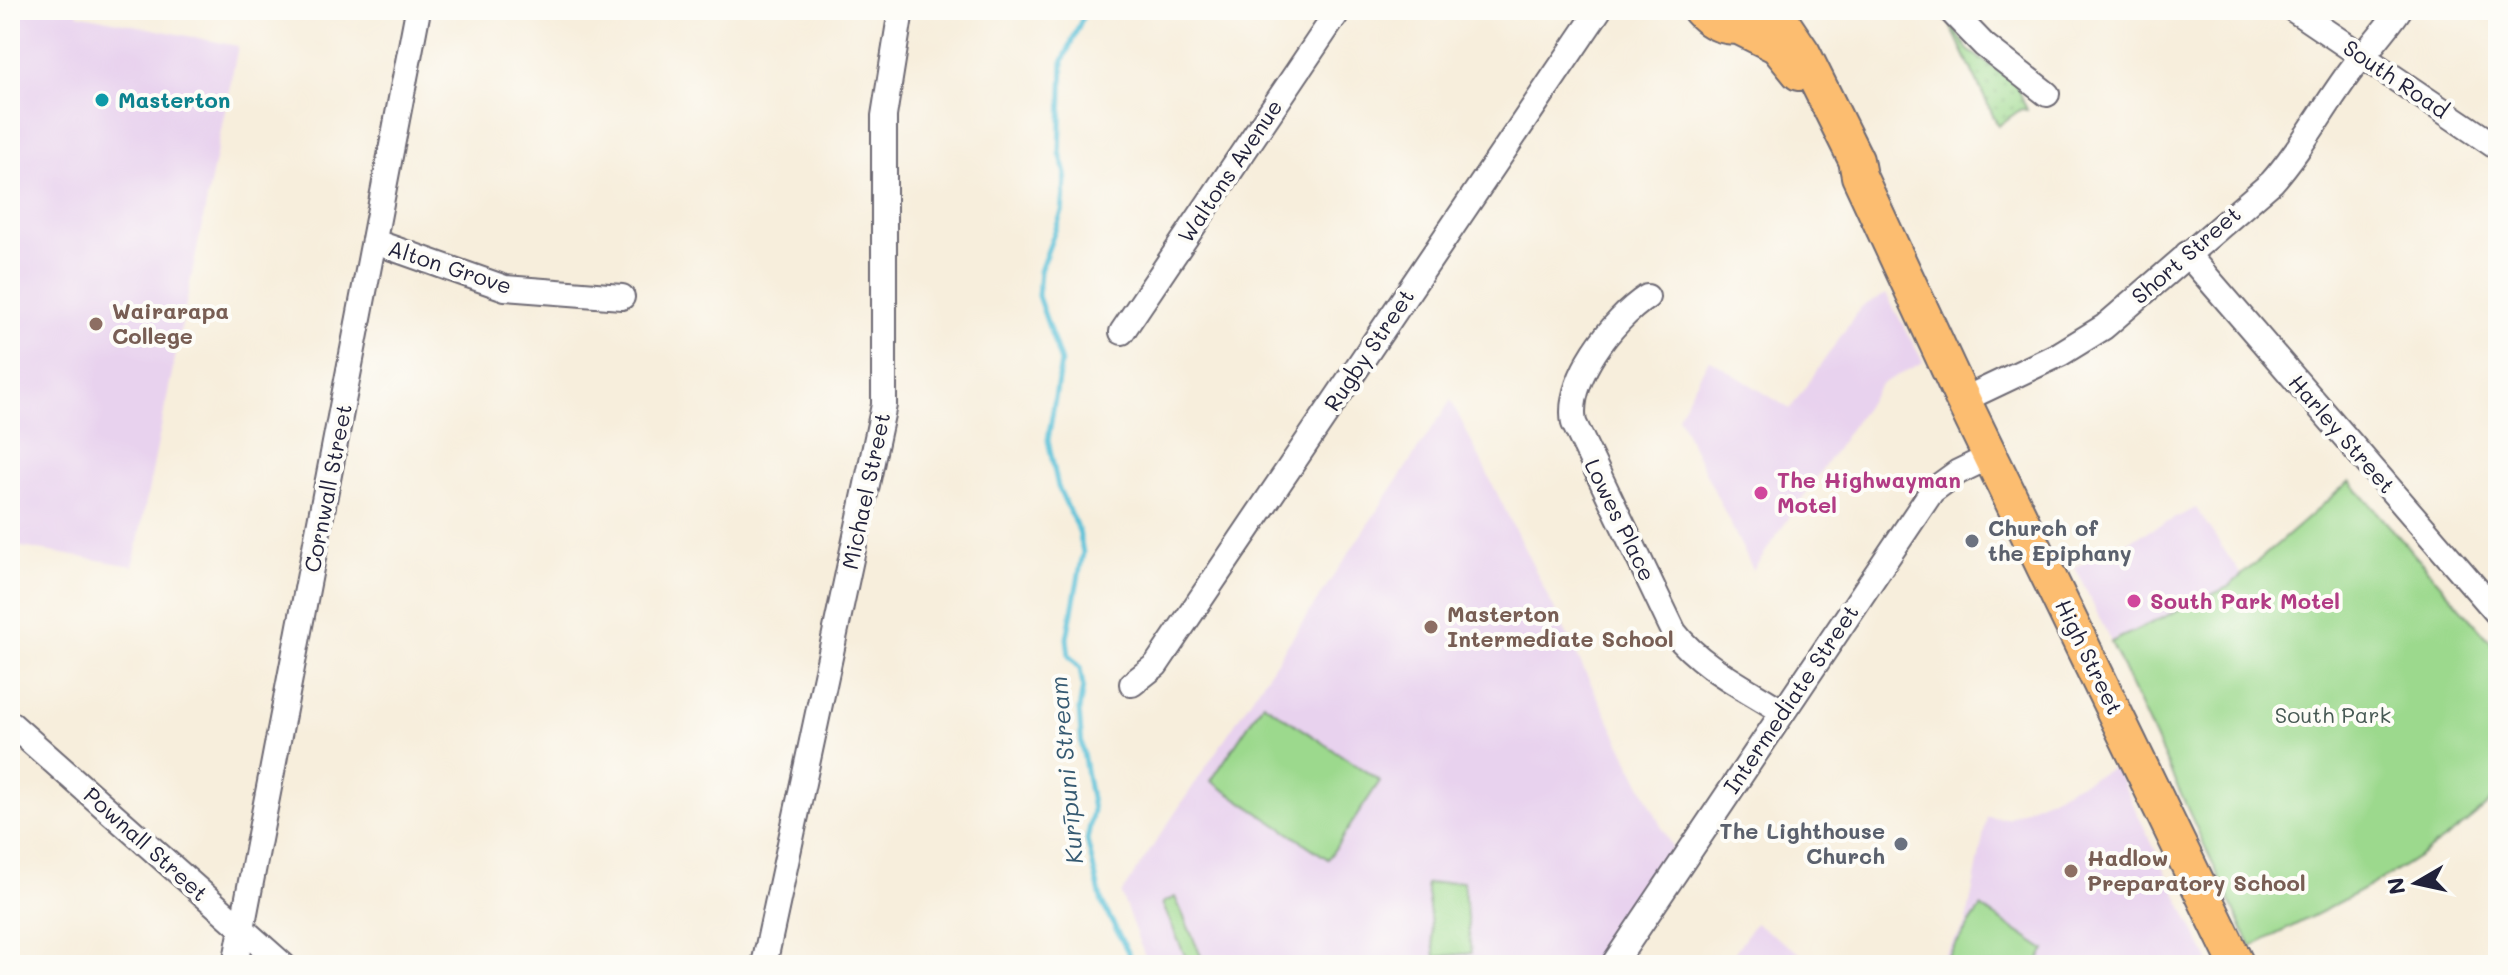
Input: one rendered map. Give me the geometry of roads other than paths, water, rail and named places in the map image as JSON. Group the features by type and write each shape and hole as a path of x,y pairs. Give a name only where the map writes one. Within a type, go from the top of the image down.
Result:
{"highway":[{"name":"High Street","path":"1700,10 1712,22 1751,18 1790,59 1806,83 1846,164 1859,176"},
{"name":"High Street","path":"1774,10 1803,53 1856,160 1859,176 1963,400 2237,965"}],"street":[{"name":"Cornwall Street","path":"235,965 418,10"},
{"name":"Michael Street","path":"764,965 884,405 884,116 901,10"},
{"name":"Waltons Avenue","path":"1122,332 1339,10"},
{"name":"Rugby Street","path":"1132,684 1156,665 1599,10"},
{"path":"1950,10 1984,45 2047,94"},
{"name":"South Road","path":"2294,10 2498,148"},
{"name":"Short Street","path":"1963,400 2082,342 2288,165 2399,10"},
{"name":"Alton Grove","path":"375,242 505,288 622,297"},
{"name":"Harley Street","path":"2187,254 2498,614"},
{"name":"Lowes Place","path":"1647,297 1620,318 1576,383 1571,409 1574,423 1674,632 1687,648 1705,662 1783,712"},
{"name":"Intermediate Street","path":"1613,965 1932,491 1958,472 1991,456"},
{"name":"Pownall Street","path":"10,723 283,965"}],"waterway":[{"name":"Kurīpuni Stream","path":"1086,10 1063,61 1060,153 1066,174 1062,212 1040,271 1038,296 1061,362 1048,440 1058,487 1079,531 1083,553 1067,638 1069,656 1080,668 1083,686 1079,710 1093,810 1087,840 1102,903 1135,965"}],"place":[{"name":"Masterton","path":"102,100"},
{"name":"Wairarapa College","path":"96,324"},
{"name":"The Highwayman Motel","path":"1761,493"},
{"name":"Church of the Epiphany","path":"1972,541"},
{"name":"South Park Motel","path":"2134,601"},
{"name":"Masterton Intermediate School","path":"1431,627"},
{"name":"The Lighthouse Church","path":"1901,844"},
{"name":"Hadlow Preparatory School","path":"2071,871"}],"park label":[{"name":"South Park","path":"2333,715"}]}
